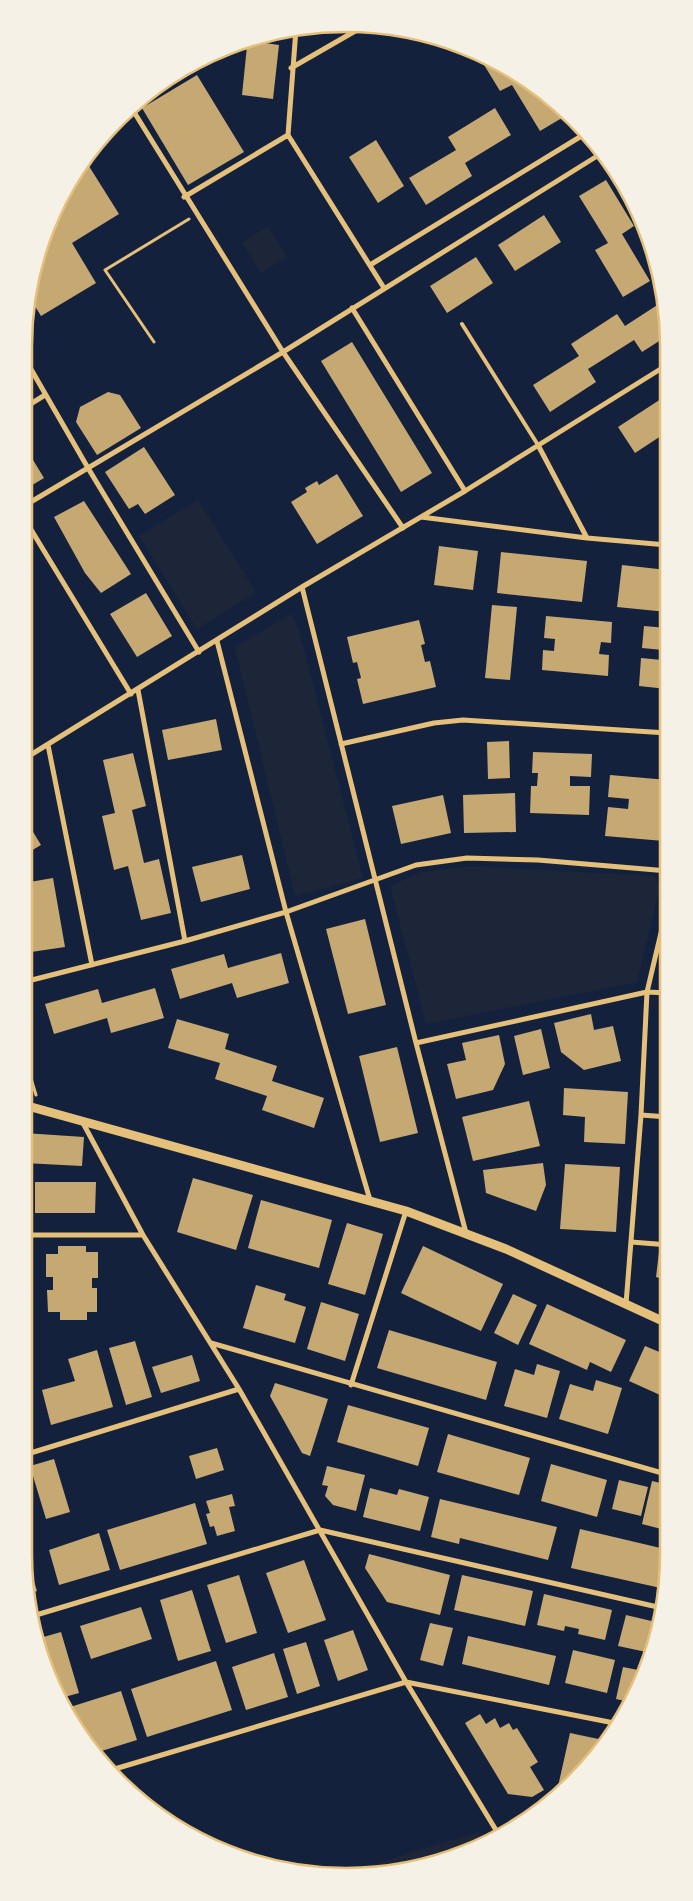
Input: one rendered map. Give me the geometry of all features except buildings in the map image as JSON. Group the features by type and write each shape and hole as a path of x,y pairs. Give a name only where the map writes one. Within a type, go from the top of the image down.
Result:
{"street":[{"path":"292,68 354,32"},
{"path":"295,37 288,135 384,288"},
{"path":"135,114 184,197 283,352 403,528"},
{"path":"184,197 288,135"},
{"path":"370,265 581,136"},
{"path":"32,501 283,352 597,156"},
{"path":"352,308 465,491"},
{"path":"32,754 302,587 465,491 660,369"},
{"path":"32,371 199,652"},
{"path":"32,403 45,395"},
{"path":"538,446 587,538"},
{"path":"421,517 587,538 660,544"},
{"path":"32,531 131,694"},
{"path":"302,587 416,1043 466,1234"},
{"path":"217,641 286,912 370,1200"},
{"path":"138,690 185,941"},
{"path":"341,744 434,723 463,720 660,733"},
{"path":"48,744 92,965"},
{"path":"32,980 185,941 286,912 416,865 467,858 538,860 660,870"},
{"path":"626,1304 641,1115 647,992 660,938"},
{"path":"416,1043 647,992 660,993"},
{"path":"32,1107 406,1211 506,1249 660,1320"},
{"path":"641,1115 660,1116"},
{"path":"83,1123 143,1235 239,1390 406,1682 496,1830"},
{"path":"351,1385 406,1211"},
{"path":"32,1235 143,1235"},
{"path":"631,1242 660,1244"},
{"path":"210,1342 351,1385 660,1472"},
{"path":"32,1453 239,1390"},
{"path":"39,1614 320,1530 656,1607"},
{"path":"115,1768 406,1682 612,1723"}],"lane":[{"path":"462,324 538,446"}],"path":[{"path":"154,342 105,270 196,215"},
{"path":"32,1081 41,1110"}],"shaded area":[{"path":"268,226 287,257 261,273 242,243"},
{"path":"198,500 256,592 197,629 139,536"},
{"path":"291,614 299,630 363,878 295,896 235,647"},
{"path":"471,866 654,876 660,886 637,982 426,1024 390,886 421,872"},
{"path":"478,1832 481,1838 467,1845 428,1858 387,1866 363,1868"}]}
